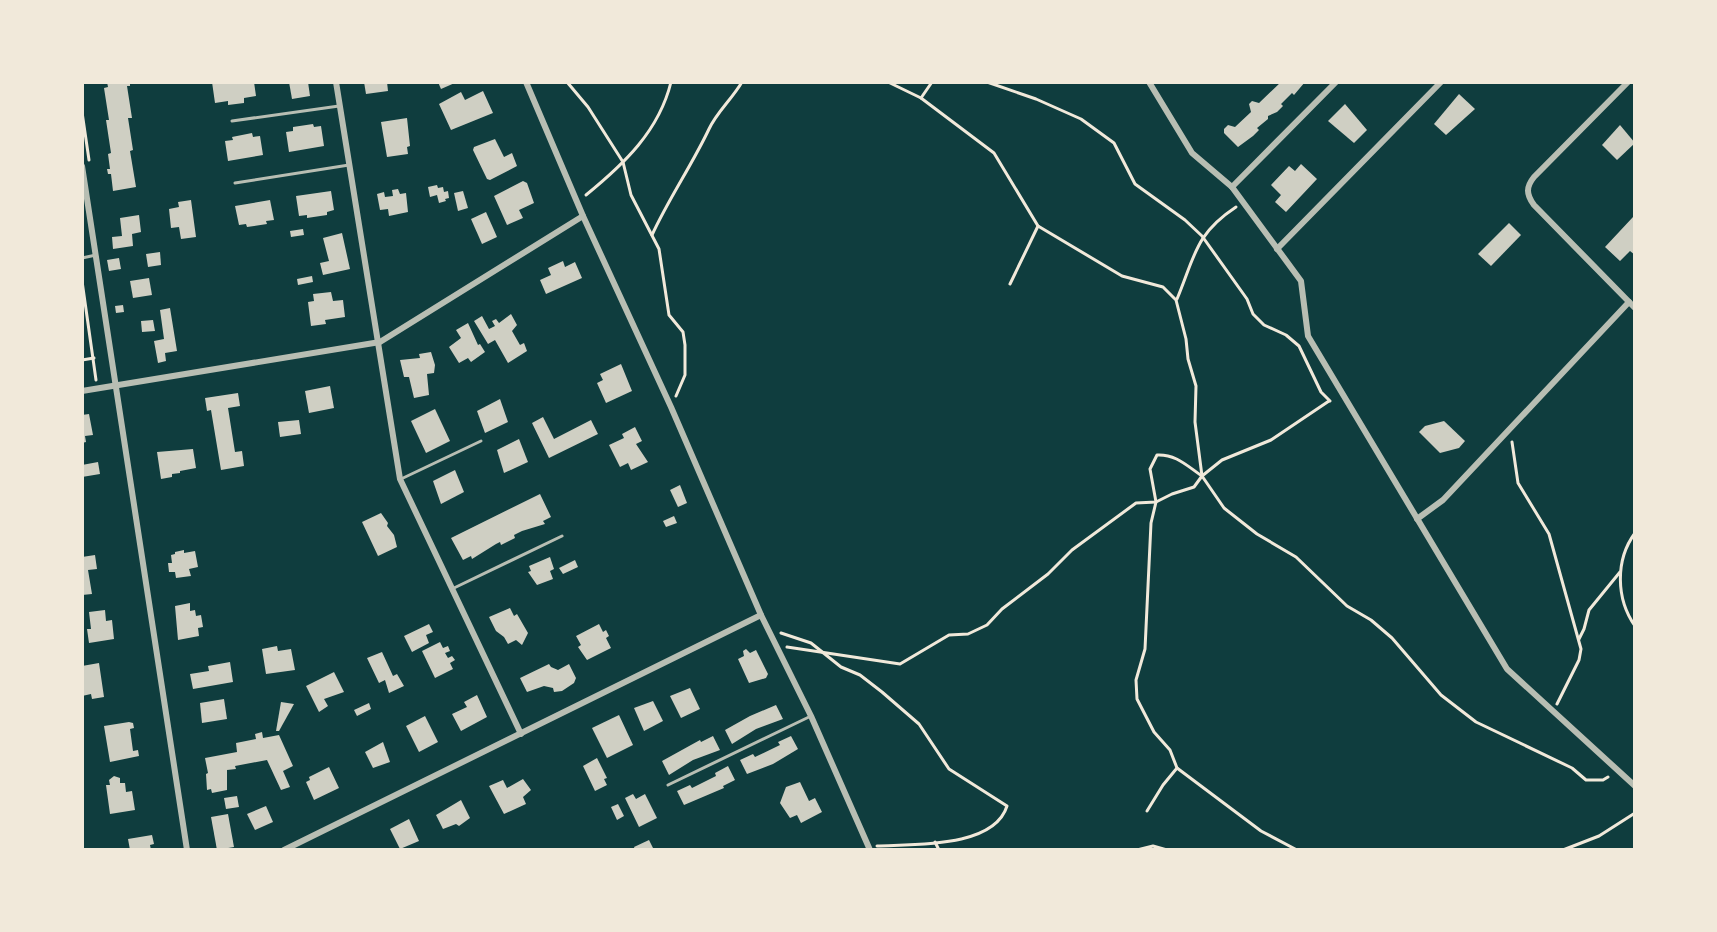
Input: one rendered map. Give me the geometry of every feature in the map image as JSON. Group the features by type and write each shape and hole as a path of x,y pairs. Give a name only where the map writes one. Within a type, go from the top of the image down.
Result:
{"street":[{"path":"336,82 400,479 521,734"},
{"path":"526,82 769,633 811,716 869,848"},
{"path":"1149,82 1196,158 1232,187 1301,281 1308,336 1507,669 1635,786"},
{"path":"1232,187 1336,82"},
{"path":"1277,249 1441,82"},
{"path":"1628,82 1534,177 1527,189 1534,205 1635,308"},
{"path":"82,166 187,850"},
{"path":"82,391 380,342 583,216"},
{"path":"1417,519 1443,500 1629,302"},
{"path":"284,850 761,615"}],"lane":[{"path":"232,121 339,106"},
{"path":"235,183 349,165"},
{"path":"82,258 96,255"},
{"path":"400,479 481,441"},
{"path":"452,589 562,536"},
{"path":"668,785 811,716"}],"path":[{"path":"567,82 588,107 623,162 631,195 659,249 669,315 683,332 685,345 685,375 671,407"},
{"path":"577,202 623,162 648,134 662,111 671,82"},
{"path":"652,235 692,159 704,145 709,129 742,82"},
{"path":"888,82 921,98 994,153 1038,226 1122,276 1163,287 1176,300 1196,386 1195,422 1202,476"},
{"path":"921,98 932,82"},
{"path":"776,647 900,664 949,635 968,634 987,625 1113,517 1136,503 1156,502 1194,487 1222,460 1271,440 1329,401 1321,392 1299,346 1286,335 1264,325 1253,314 1247,299 1202,236 1135,184 1114,143 1081,119 987,82"},
{"path":"82,112 89,160"},
{"path":"1176,300 1202,236 1219,218 1242,202"},
{"path":"1010,284 1038,226"},
{"path":"82,281 97,378 93,380"},
{"path":"82,360 94,358"},
{"path":"1510,427 1518,483 1549,534 1581,649 1579,660 1553,711"},
{"path":"1297,850 1261,831 1177,768 1170,750 1154,732 1137,699 1136,680 1145,649 1151,523 1156,502 1150,469 1157,455 1171,456 1202,476 1224,508 1257,534 1296,557 1347,606 1371,620 1392,638 1441,695 1476,722 1572,768 1586,780 1603,780 1619,771"},
{"path":"1635,533 1626,545 1621,570 1621,599 1635,626"},
{"path":"1579,639 1589,610 1621,570"},
{"path":"769,633 798,637 811,643 882,692 919,724 949,769 1007,806 1004,817 980,835 869,848"},
{"path":"1147,811 1177,768"},
{"path":"1563,850 1599,836 1635,813"},
{"path":"935,842 939,850"},
{"path":"1137,850 1153,846 1167,850"}],"building":[{"path":"107,82 130,82 127,86 132,118 128,118 136,187 113,191 111,174 107,169 110,169 108,154 111,153 104,88 108,87"},
{"path":"212,82 254,82 256,96 244,98 244,103 215,103"},
{"path":"289,82 308,82 310,96 292,99"},
{"path":"364,82 387,82 388,91 366,94"},
{"path":"438,82 457,82 441,89"},
{"path":"1281,82 1305,82 1281,104 1283,106 1277,112 1268,116 1253,136 1238,147 1224,133 1224,129 1228,125 1235,127 1251,112 1249,104 1252,101 1259,103"},
{"path":"483,91 493,113 451,130 439,104 461,92 465,100"},
{"path":"1459,94 1475,109 1446,135 1434,124"},
{"path":"1345,104 1367,130 1354,143 1328,121"},
{"path":"407,118 408,154 387,157 381,122"},
{"path":"313,124 314,127 321,126 324,146 289,152 286,132 293,131 293,127"},
{"path":"1620,125 1635,143 1617,160 1602,145"},
{"path":"252,133 253,137 260,136 263,155 228,161 225,141"},
{"path":"495,139 504,157 512,153 517,166 490,180 473,150"},
{"path":"1301,164 1317,179 1286,212 1275,202 1281,195 1271,185 1289,166 1295,171"},
{"path":"523,181 527,183 534,203 519,210 523,218 507,225 494,196"},
{"path":"437,185 438,188 443,187 444,192 448,191 446,201 439,203 437,195 430,197 428,187"},
{"path":"398,189 400,194 406,193 408,212 389,216 388,209 380,210 377,194 384,192 385,197 393,196 392,190"},
{"path":"331,191 334,210 327,212 327,215 299,216 296,196"},
{"path":"463,191 468,208 458,211 454,193"},
{"path":"191,200 196,237 181,239 179,227 171,228 169,209 179,207 178,202"},
{"path":"270,200 274,220 247,227 246,224 239,225 235,206"},
{"path":"486,212 497,237 482,244 471,219"},
{"path":"139,215 141,232 132,234 133,246 113,249 112,237 122,236 120,218"},
{"path":"1633,217 1635,255 1630,251 1620,261 1605,247"},
{"path":"1509,223 1521,235 1491,266 1478,254"},
{"path":"303,229 304,235 291,237 290,231"},
{"path":"342,233 350,269 323,275 320,263 329,261 323,238"},
{"path":"160,252 161,265 148,267 146,254"},
{"path":"119,258 121,269 109,271 107,260"},
{"path":"563,261 565,267 575,262 582,278 546,294 540,280 551,275 548,268"},
{"path":"312,276 313,282 298,285 297,279"},
{"path":"149,278 152,295 133,298 130,281"},
{"path":"331,292 333,301 343,300 345,317 311,326 308,302 314,301 313,294"},
{"path":"123,305 124,312 116,313 115,306"},
{"path":"170,308 177,351 165,353 166,361 158,363 154,341 164,339 160,310"},
{"path":"511,314 517,325 512,331 527,351 508,363 495,340 488,344 474,321 482,316 489,329 495,326 492,321 496,319 499,323"},
{"path":"153,320 155,331 142,332 141,321"},
{"path":"468,323 478,345 485,352 471,362 468,358 459,363 449,347 461,338 456,330"},
{"path":"431,352 435,365 434,373 427,374 429,395 414,398 409,377 404,377 400,360 420,358 419,354"},
{"path":"621,364 632,391 606,403 597,383 603,380 600,374"},
{"path":"330,386 334,408 309,413 305,391"},
{"path":"238,393 240,406 228,408 235,452 242,451 244,466 221,470 211,410 207,411 205,398"},
{"path":"500,399 508,422 485,433 477,411"},
{"path":"435,409 450,441 426,453 411,421"},
{"path":"89,414 93,435 85,436 86,442 82,443 82,415"},
{"path":"543,417 554,439 591,420 598,434 549,458 532,423"},
{"path":"299,420 301,434 280,437 278,422"},
{"path":"1444,421 1465,441 1459,448 1440,453 1419,432 1425,426"},
{"path":"635,427 642,441 636,444 648,462 631,470 628,463 620,467 609,445 624,438 622,434"},
{"path":"519,439 528,462 504,473 497,450"},
{"path":"193,449 196,468 161,479 157,452"},
{"path":"98,462 100,474 82,477 82,465"},
{"path":"455,470 464,492 441,504 433,481"},
{"path":"680,485 687,503 678,507 670,490"},
{"path":"540,494 551,517 543,521 545,524 522,531 501,545 500,542 472,559 471,556 463,560 451,538"},
{"path":"381,513 397,547 378,556 362,522"},
{"path":"674,516 677,523 666,527 663,521"},
{"path":"184,550 184,553 195,551 198,567 189,569 191,576 176,578 175,572 169,572 168,563 172,563 171,555"},
{"path":"95,555 97,569 88,570 92,594 82,595 82,557"},
{"path":"550,557 553,579 537,585 528,572 531,571 529,566"},
{"path":"575,560 578,567 563,574 559,568"},
{"path":"190,603 190,611 195,610 196,616 201,615 203,627 198,628 199,636 178,640 175,606"},
{"path":"510,608 528,633 522,645 516,640 508,644 489,617"},
{"path":"105,610 106,621 112,620 114,639 89,643 89,612"},
{"path":"429,624 433,632 426,635 429,643 412,652 404,636"},
{"path":"599,624 609,636 606,638 611,648 587,660 578,647 581,645 576,636"},
{"path":"440,642 443,648 448,646 450,651 445,653 448,658 452,656 455,660 450,663 453,669 435,678 422,651"},
{"path":"277,646 278,651 291,649 295,670 266,674 262,649"},
{"path":"746,649 750,653 756,650 768,674 766,678 749,683 738,659 744,656"},
{"path":"382,652 393,676 397,674 404,686 389,693 385,680 379,683 367,658"},
{"path":"230,662 233,682 193,689 190,674 209,671 208,666"},
{"path":"99,663 104,697 92,699 91,694 82,696 82,666"},
{"path":"549,664 558,670 569,664 576,678 574,683 562,691 554,692 553,688 544,686 527,692 520,678"},
{"path":"334,672 344,692 324,699 328,706 319,712 306,686"},
{"path":"690,688 700,709 681,718 670,696"},
{"path":"477,695 487,717 461,731 452,714 467,707 464,702"},
{"path":"224,699 227,719 202,723 200,703"},
{"path":"653,701 663,721 644,731 634,708"},
{"path":"281,702 294,704 279,731 276,731"},
{"path":"369,703 371,709 357,716 354,710"},
{"path":"776,705 783,719 756,729 732,744 725,730"},
{"path":"619,715 633,745 607,758 592,728"},
{"path":"425,716 438,742 419,752 406,726"},
{"path":"133,723 134,728 130,729 133,751 138,750 139,756 110,762 104,726"},
{"path":"262,732 263,738 279,735 293,766 283,771 290,787 281,790 267,760 227,770 227,790 212,793 211,789 207,790 205,758 237,752 236,743 256,739 255,734"},
{"path":"713,736 720,750 693,760 669,775 662,761"},
{"path":"791,736 798,749 773,764 747,774 740,760 753,754 755,757"},
{"path":"383,742 390,762 373,768 365,752"},
{"path":"597,758 607,778 604,779 607,785 595,791 583,766"},
{"path":"728,766 735,780 684,805 677,791 690,785 692,788"},
{"path":"329,767 339,788 314,800 306,782 310,780 309,777"},
{"path":"114,776 120,778 120,783 125,783 126,792 132,791 135,810 110,814 106,785 110,785 109,780"},
{"path":"523,779 531,790 523,797 526,804 504,814 489,786 503,780 507,788"},
{"path":"800,782 809,801 815,798 822,812 801,823 797,815 790,818 780,803 786,787"},
{"path":"633,794 636,799 645,794 657,818 639,827 625,798"},
{"path":"237,796 239,807 226,809 224,798"},
{"path":"461,800 470,818 459,826 456,824 443,829 436,815"},
{"path":"618,804 624,816 617,820 611,807"},
{"path":"266,806 273,822 255,830 247,814"},
{"path":"228,814 234,847 217,850 211,817"},
{"path":"409,819 419,841 400,849 390,829"},
{"path":"152,835 154,844 150,845 151,850 130,850 128,839"},
{"path":"649,840 654,850 635,850 634,847"}]}
